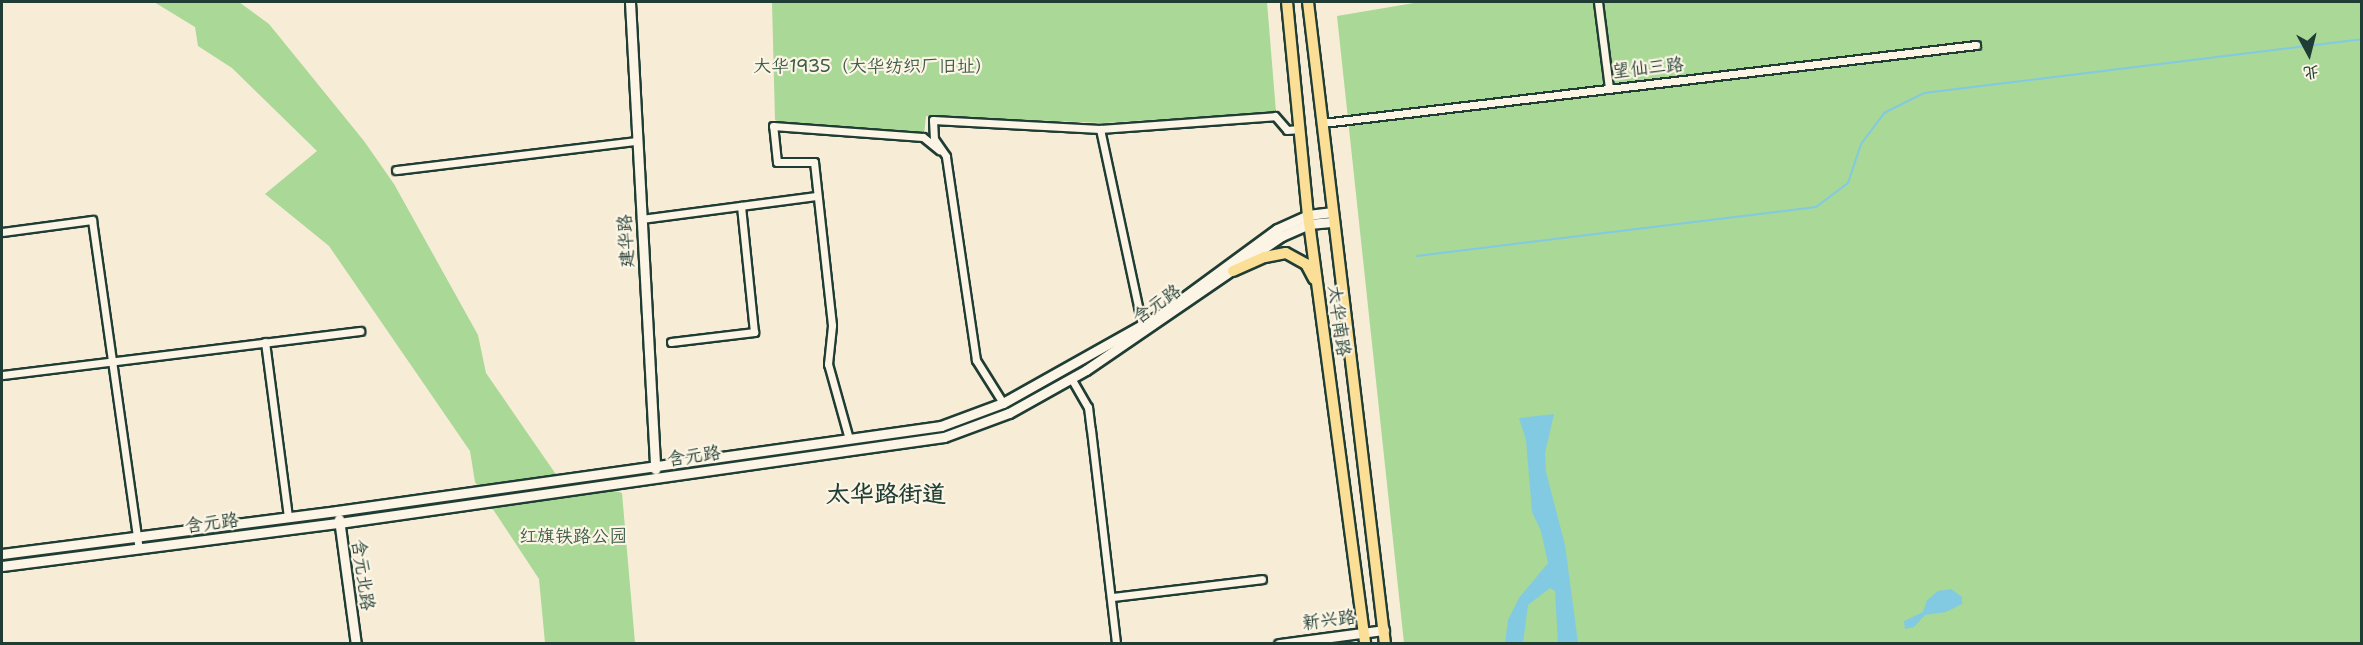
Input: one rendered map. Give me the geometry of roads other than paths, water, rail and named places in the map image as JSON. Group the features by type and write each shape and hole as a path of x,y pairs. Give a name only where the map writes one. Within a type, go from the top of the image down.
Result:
{"main road":[{"name":"建华路","path":"630,2 655,478"},
{"name":"太华南路","path":"1287,2 1309,220 1364,638"},
{"name":"太华南路","path":"1308,2 1385,644"},
{"name":"含元路","path":"2,554 337,511 940,426 1003,403 1142,325 1277,229 1309,220 1334,217"},
{"name":"含元路","path":"2,566 339,523 944,437 1009,413 1071,378 1309,220"},
{"path":"1233,271 1265,257 1286,253 1305,264 1319,290"},
{"name":"含元北路","path":"337,511 356,644"},
{"name":"新兴路","path":"1279,644 1364,638 1384,630"}],"street":[{"path":"1598,2 1609,88"},
{"name":"望仙三路","path":"1323,123 1976,45"},
{"path":"1003,403 976,360 946,156 934,139 933,120 1100,129 1275,116 1287,130 1300,129"},
{"path":"849,439 828,364 832,325 814,162 777,162 773,126 923,137 946,156"},
{"path":"1100,129 1142,325"},
{"path":"396,170 637,141"},
{"path":"641,219 816,196"},
{"path":"671,342 754,332 741,206"},
{"path":"2,232 92,220 139,549"},
{"path":"2,375 360,331"},
{"path":"266,342 288,517"},
{"path":"1071,378 1088,407 1116,644"},
{"path":"1112,597 1262,579"}],"water":[{"path":"1554,414 1545,453 1546,472 1565,545 1578,643 1558,643 1555,591 1550,588 1528,605 1523,643 1505,643 1508,620 1519,598 1548,563 1541,531 1532,512 1526,440 1519,418"},
{"path":"1951,589 1962,597 1962,604 1946,612 1925,615 1914,627 1905,629 1904,621 1923,612 1927,600 1938,591"}],"waterway":[{"path":"1417,256 1816,207 1848,183 1861,144 1884,113 1924,93 2362,39"}],"district":[{"name":"太华路街道","path":"886,495"}],"park label":[{"name":"大华1935（大华纺织厂旧址）","path":"873,66"},
{"name":"红旗铁路公园","path":"573,536"}]}
